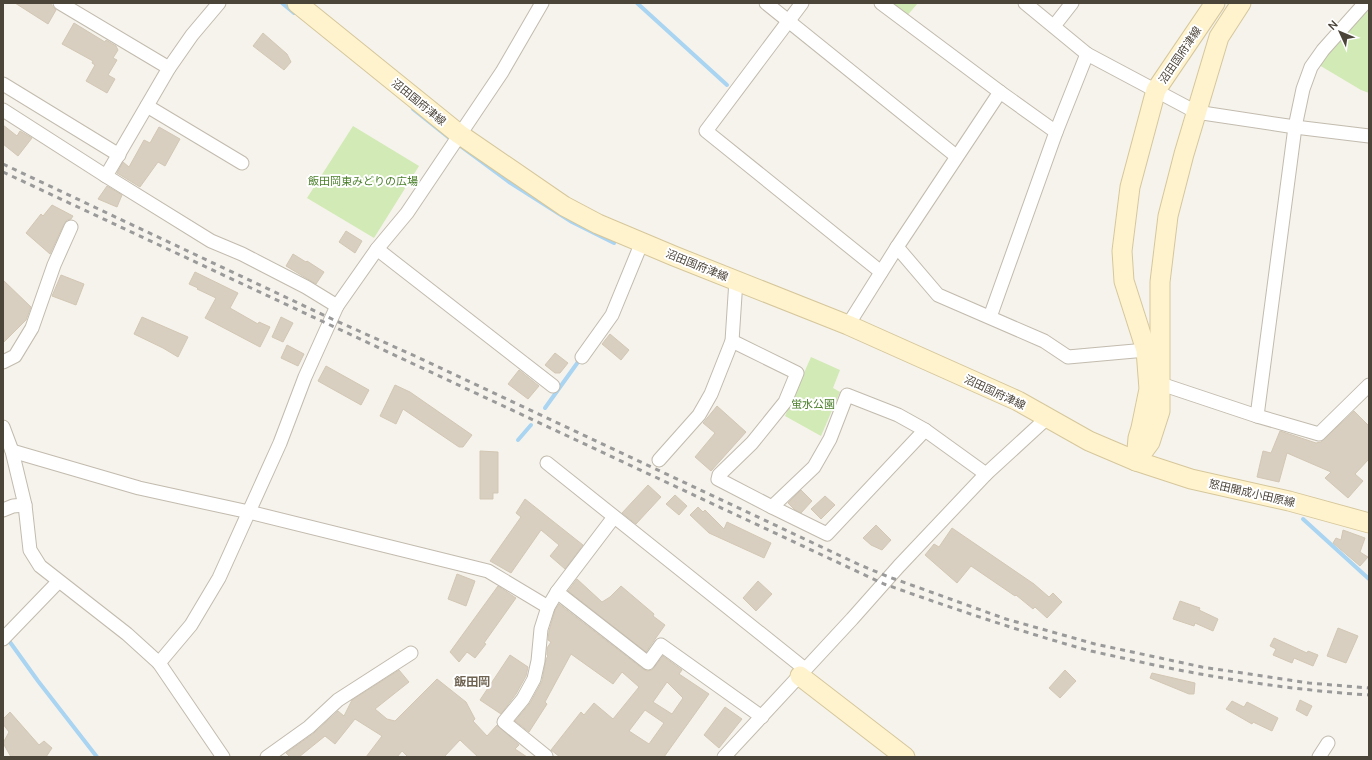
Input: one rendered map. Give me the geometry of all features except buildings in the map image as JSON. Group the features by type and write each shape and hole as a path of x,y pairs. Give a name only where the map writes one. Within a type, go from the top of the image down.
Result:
{"main road":[{"name":"沼田国府津線","path":"297,3 459,134 564,206 598,224 848,325 1018,402 1089,441 1136,461"},
{"name":"沼田国府津線","path":"1136,461 1138,438 1142,428 1149,389 1146,350 1124,281 1122,251 1130,187 1156,90 1215,3"},
{"name":"沼田国府津線","path":"1136,461 1150,442 1160,411 1160,282 1167,224 1184,154 1219,37 1241,3"},
{"name":"怒田開成小田原線","path":"1136,461 1191,479 1290,501 1342,514 1369,523"},
{"path":"803,672 905,757"}],"street":[{"path":"60,3 168,68"},
{"path":"106,176 168,68 192,35 219,3"},
{"path":"158,663 190,624 219,578 280,443 306,377 337,306 378,249 407,213 502,72 542,3"},
{"path":"766,3 956,156"},
{"path":"802,3 706,131 881,272"},
{"path":"881,3 1056,132"},
{"path":"1025,3 1087,54 1196,112 1295,127 1369,136"},
{"path":"1054,26 1072,3"},
{"path":"1257,416 1295,127 1303,89 1311,67 1323,50 1364,3"},
{"path":"990,317 1056,132 1087,54"},
{"path":"3,84 119,155"},
{"path":"848,325 956,156 1000,92"},
{"path":"147,106 242,163"},
{"path":"3,110 211,241 242,254 306,287 337,306"},
{"path":"3,362 15,356 32,328 54,265 71,227"},
{"path":"582,357 612,315 642,242"},
{"path":"897,247 938,296 990,317 1044,342 1068,357 1146,350"},
{"path":"378,249 553,386"},
{"path":"659,460 699,415 712,394 732,341 736,280"},
{"path":"732,341 797,373 785,402 752,443 719,475 718,479 827,534 925,430"},
{"path":"1161,384 1257,416 1320,434 1369,385"},
{"path":"772,507 814,467 830,439 847,395 898,415 925,430 986,474"},
{"path":"724,757 899,566 986,474 1047,418"},
{"path":"3,427 12,451 25,505 30,550 40,566 58,582 127,634 158,663 223,757"},
{"path":"12,451 139,488 249,512 488,571 548,607"},
{"path":"547,463 803,672"},
{"path":"3,510 13,506 25,505"},
{"path":"546,757 504,722 523,699 534,679 538,661 541,629 548,607 557,592 614,517"},
{"path":"7,635 58,582"},
{"path":"557,592 648,663 661,645 762,717"},
{"path":"267,757 310,727 338,700 411,653"},
{"path":"1319,757 1328,743"}],"green space":[{"path":"888,3 918,3 906,17"},
{"path":"1369,5 1369,93 1361,90 1319,65"},
{"name":"飯田岡東みどりの広場","path":"353,126 419,166 374,238 307,198"},
{"name":"蛍水公園","path":"811,357 840,370 833,388 840,392 821,436 785,416"}],"waterway":[{"path":"282,3 294,13"},
{"path":"637,3 727,85"},
{"path":"413,109 453,141"},
{"path":"459,145 509,182 572,222 614,243"},
{"path":"545,408 578,362"},
{"path":"518,440 531,425"},
{"path":"1303,519 1369,579"},
{"path":"7,638 38,681 97,757"}],"railway":[{"path":"3,164 332,319 415,356 860,565 889,577 1006,619 1095,644 1202,667 1309,683 1369,688"},
{"path":"3,172 884,584 1013,628 1091,651 1173,669 1228,679 1284,687 1369,695"}],"district":[{"name":"飯田岡","path":"472,682"}]}
